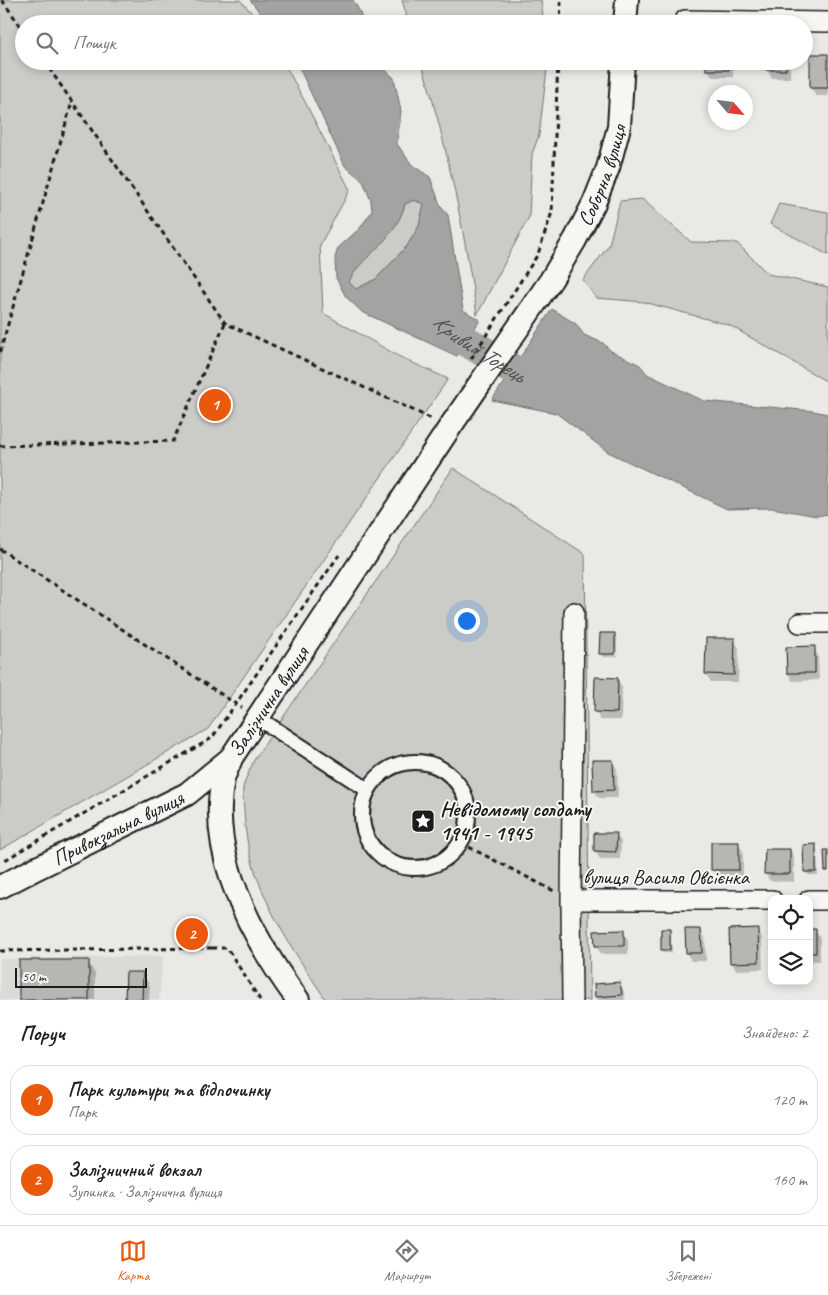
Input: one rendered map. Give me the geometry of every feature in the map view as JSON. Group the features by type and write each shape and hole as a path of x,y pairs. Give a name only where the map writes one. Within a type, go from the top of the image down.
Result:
{"street":[{"path":"626,15 627,0"},
{"path":"813,22 828,22"},
{"name":"Соборна вулиця","path":"450,427 551,280 594,202 608,168 619,127 622,70"},
{"name":"Залізнична вулиця","path":"298,1000 277,971 253,930 227,867 221,833 220,812 224,778 231,758 450,427"},
{"path":"571,900 574,612"},
{"path":"800,623 828,623"},
{"path":"258,718 368,790"},
{"name":"Привокзальна вулиця","path":"0,888 188,794 231,758"},
{"path":"409,762 426,762 442,768 455,779 467,802 469,810 468,828 461,843 450,856 434,866 416,869 398,866 382,858 369,844 362,826 362,808 368,790 378,776 392,767 409,762"},
{"name":"вулиця Василя Овсієнка","path":"572,1000 571,900 768,900"},
{"path":"813,900 828,900"}],"path":[{"path":"2,0 15,18"},
{"path":"560,15 561,0"},
{"path":"50,70 225,323 432,419 427,426"},
{"path":"469,361 538,254 552,212 558,70"},
{"path":"0,352 72,101"},
{"path":"0,446 173,441 225,323"},
{"path":"0,549 258,718"},
{"path":"0,863 212,738 342,551"},
{"path":"461,843 571,900"},
{"path":"0,951 228,948 260,1000"}],"shaded area":[{"path":"0,0 240,0 254,15 15,15 15,70 288,70 350,190 320,245 323,313 398,356 448,379 208,729 0,850"},
{"path":"250,0 353,0 361,15 262,15"},
{"path":"402,0 541,0 543,15 406,15"},
{"path":"300,70 386,70 394,78 401,111 397,144 412,165 430,177 441,207 448,215 463,310 480,320 457,356 362,312 346,297 336,278 335,258 338,248 360,228 372,211 371,201 363,181 345,166","holes":["414,200 424,204 419,226 407,246 376,279 356,289 349,282 360,265 391,233 405,204"]},
{"path":"424,70 547,70 539,135 532,154 529,217 477,315 454,187"},
{"path":"642,199 691,242 737,243 768,274 828,287 828,380 824,380 729,325 644,302 596,298 583,280 609,245 620,201"},
{"path":"414,200 424,204 419,226 407,246 376,279 356,289 348,282 354,272 387,237 405,204"},
{"path":"779,204 828,212 828,255 770,224"},
{"path":"552,309 576,324 584,335 603,343 611,351 640,365 647,374 704,401 828,414 828,514 817,516 772,508 727,509 608,452 556,413 492,400"},
{"path":"453,468 585,554 590,1000 326,1000 284,934 261,887 252,862 247,837 243,788 254,760"},
{"path":"163,956 159,1000 0,1000 0,959"}],"building":[{"path":"813,54 828,54 828,88 810,88 810,70 813,70"},
{"path":"600,633 615,633 615,654 599,654"},
{"path":"706,638 735,638 734,675 705,674"},
{"path":"815,646 815,673 787,673 786,647"},
{"path":"595,677 618,678 617,713 594,712"},
{"path":"592,760 613,760 614,790 593,791"},
{"path":"594,833 617,833 616,852 594,851"},
{"path":"711,842 739,842 739,870 711,870"},
{"path":"816,844 816,872 804,872 803,845"},
{"path":"765,849 790,849 790,874 764,874"},
{"path":"824,850 828,850 828,871 825,871"},
{"path":"758,928 759,962 730,963 729,929"},
{"path":"661,929 670,929 670,950 661,950"},
{"path":"685,929 701,929 702,953 686,953"},
{"path":"813,929 816,929 816,953 813,953"},
{"path":"624,930 624,946 595,946 594,931"},
{"path":"19,960 89,960 89,1000 19,1000"},
{"path":"126,972 143,972 142,1000 125,1000"},
{"path":"620,982 622,995 595,997 594,984"}],"waterway":[{"name":"Кривий Торець","path":"434,313 452,332 531,381 550,390"}],"place":[{"name":"Парк культури та відпочинку","path":"215,405"},
{"name":"Невідомому солдату 1941 - 1945","path":"423,821"},
{"name":"Залізничний вокзал","path":"192,934"}]}
